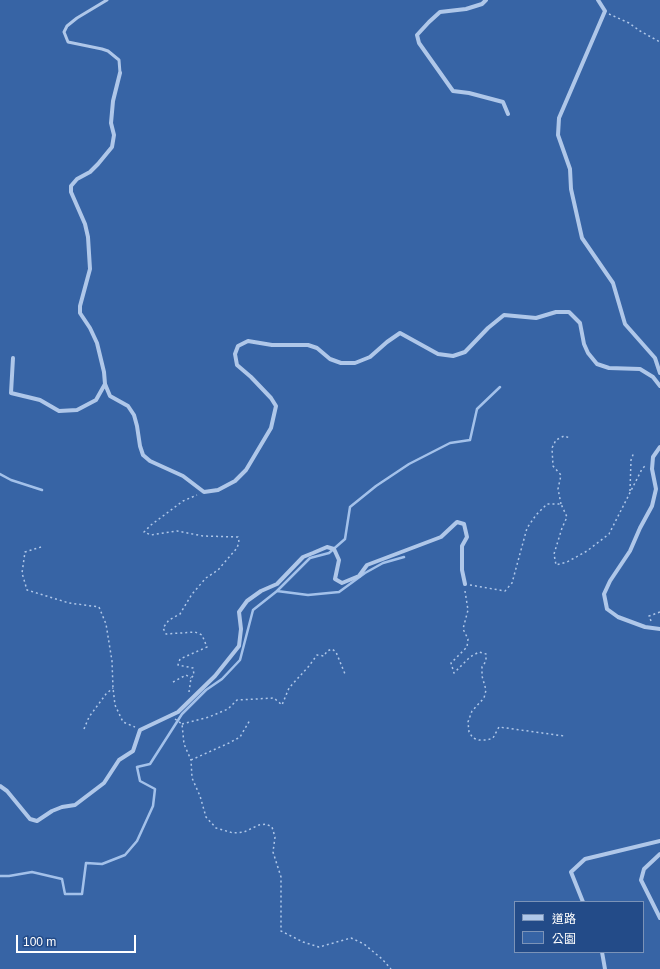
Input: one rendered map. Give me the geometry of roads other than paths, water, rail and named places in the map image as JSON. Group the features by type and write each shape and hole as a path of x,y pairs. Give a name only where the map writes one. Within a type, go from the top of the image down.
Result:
{"street":[{"path":"486,0 482,4 440,12 417,35 419,43 454,91 469,93 503,102 508,114"},
{"path":"598,0 604,11 559,118 558,135 570,169 571,189 582,238 613,283 625,324 655,358 660,373"},
{"path":"120,73 113,101 111,123 114,135 112,147 90,172 77,179 71,186 71,192 85,224 88,237 90,269 80,306 80,313 90,328 97,344 104,372 105,384 110,396 128,406 134,415 140,446 144,455 150,461 183,476 204,492 218,490 235,481 246,470 268,432 274,418 276,406 271,398 237,365 235,354 238,346 248,341 272,345 308,345 317,348 330,359 341,363 355,363 370,357 386,342 400,333 438,354 453,356 465,352 488,328 504,315 536,318 556,312 569,312 580,323 584,344 588,353 597,364 609,368 640,369 654,377 660,386"},
{"path":"13,358 11,393 40,400 59,411 77,410 96,400 105,384"},
{"path":"660,447 652,457 652,469 656,489 652,506 630,551 610,580 604,594 607,608 618,617 645,627 660,629"},
{"path":"0,786 30,820 37,821 52,811 62,807 75,805 104,783 119,760 133,751 140,730 178,712 215,676 239,646 241,629 239,612 247,602 261,591 277,584 303,557 327,547 334,549 339,560 335,579 342,584 359,576 367,564 441,537 457,522 464,524 467,537 462,546 462,570 465,584"},
{"path":"583,901 572,872 585,859 660,841"},
{"path":"660,854 644,869 641,880 660,918"},
{"path":"602,953 605,969"}],"lane":[{"path":"107,0 77,18 67,26 64,32 68,42 102,48 108,51 119,60 120,73"}],"waterway":[{"path":"0,876 32,872 62,879 65,894 82,894 86,863 102,864 125,855 137,841 153,806 155,789 140,781 137,767 150,764 182,714 206,690 222,679 240,660 253,610 277,591 310,558 329,553 345,539 350,507 376,486 409,464 450,443 470,440 477,409 500,387"},
{"path":"0,474 11,480 42,490"},
{"path":"277,591 308,595 339,592 365,573 383,563 404,557"}]}
